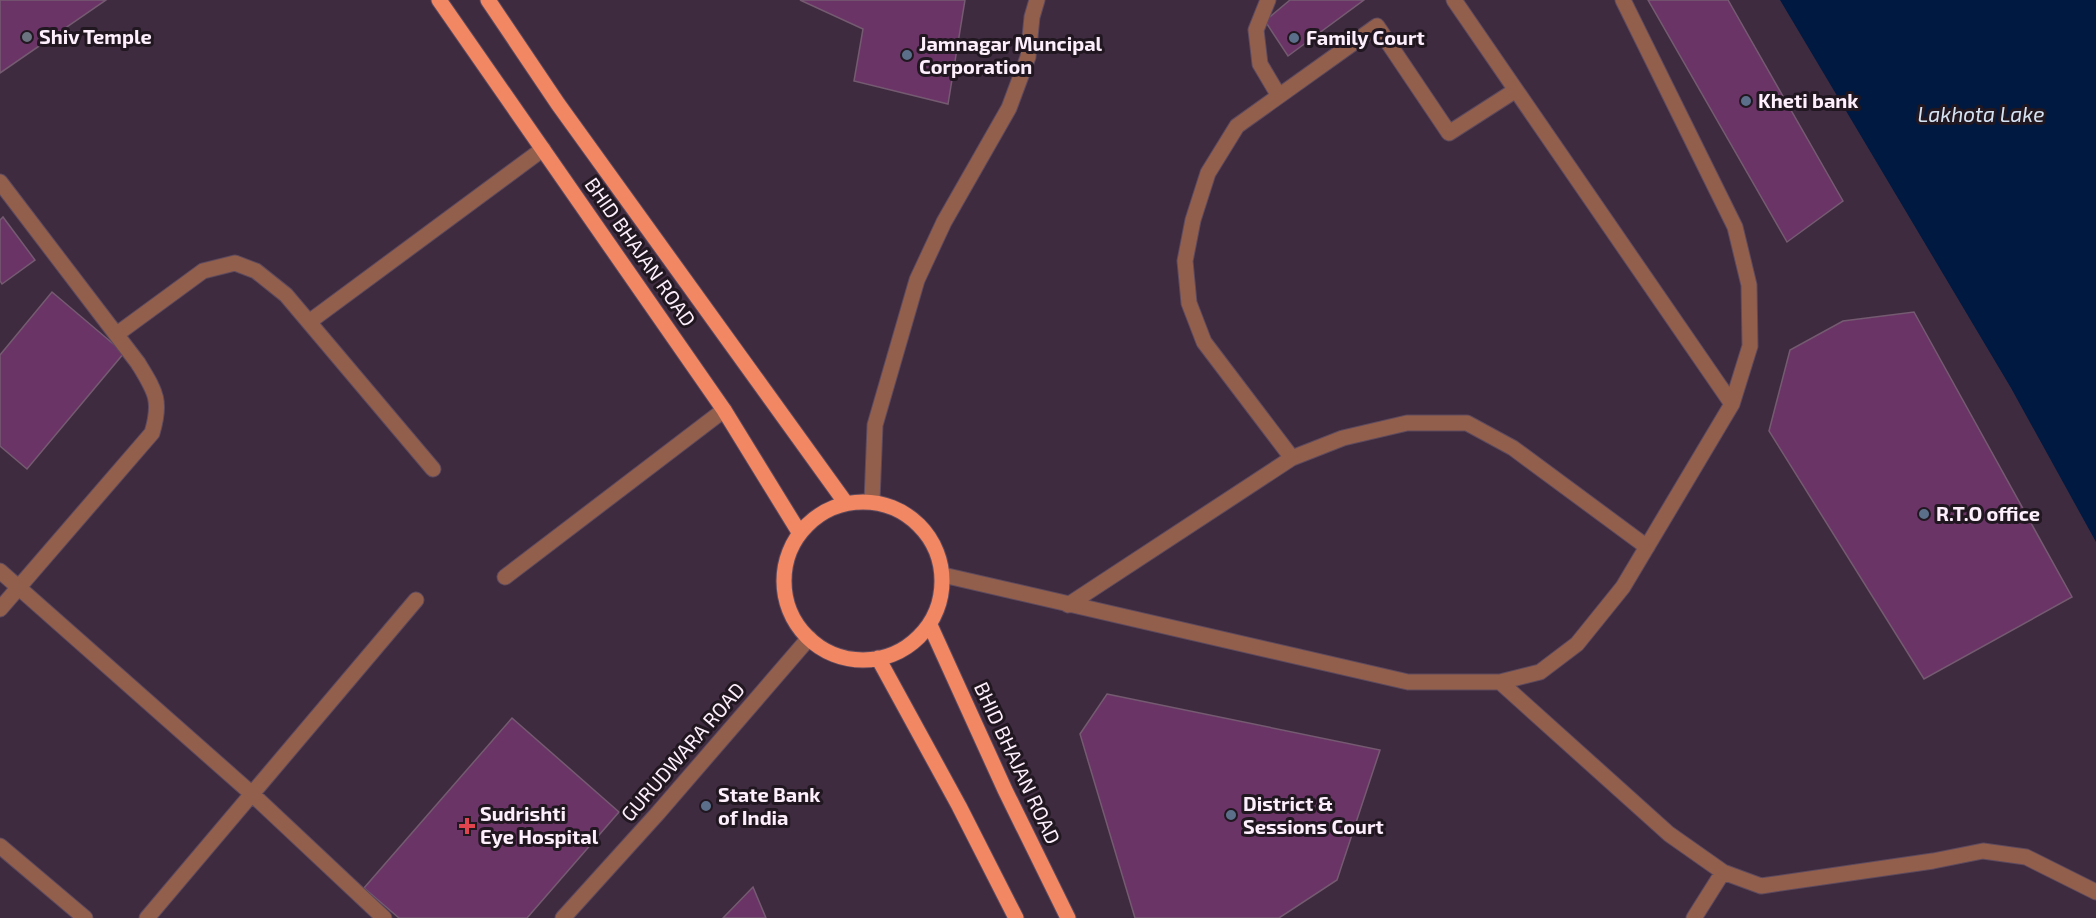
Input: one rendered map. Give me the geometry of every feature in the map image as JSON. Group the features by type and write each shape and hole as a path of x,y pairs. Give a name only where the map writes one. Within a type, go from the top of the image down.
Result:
{"main road":[{"name":"BHID BHAJAN ROAD","path":"439,0 724,410 799,532"},
{"name":"BHID BHAJAN ROAD","path":"488,0 558,104 844,502"},
{"path":"872,501 898,509 921,525 936,548 943,575 940,602 930,625 913,644 891,656 867,661 842,658 819,647 800,630 788,608 783,584 787,556 799,532 819,513 844,502 872,501"},
{"name":"BHID BHAJAN ROAD","path":"930,625 1005,790 1068,918"},
{"path":"878,658 959,806 1016,918"}],"street":[{"path":"872,501 875,425 917,280 944,222 1009,108 1028,57 1032,17 1037,0"},
{"path":"1268,0 1256,30 1260,64 1279,96"},
{"path":"1454,0 1732,404"},
{"path":"943,575 1408,682 1500,682 1540,672 1577,644 1623,587 1732,404 1750,346 1749,285 1735,227 1623,0"},
{"path":"1292,458 1204,342 1189,303 1185,261 1193,220 1208,173 1237,126 1377,26 1449,133 1516,90"},
{"path":"309,322 543,149"},
{"path":"0,182 138,363 156,392 157,415 152,433 0,609"},
{"path":"117,334 203,271 235,263 256,271 286,295 434,469"},
{"path":"505,577 724,410"},
{"path":"1068,605 1292,458 1343,438 1407,423 1467,423 1512,448 1647,548"},
{"path":"0,571 252,794 384,918"},
{"path":"147,918 416,600"},
{"name":"GURUDWARA ROAD","path":"563,918 658,813 809,638"},
{"path":"1500,682 1669,834 1723,872 1761,886 1933,861 1983,851 2026,857 2096,892"},
{"path":"0,846 85,918"},
{"path":"1694,918 1723,872"}],"water":[{"name":"Lakhota Lake","path":"1780,0 2096,0 2096,542 2011,388"}],"building":[{"name":"Shiv Temple","path":"0,0 106,0 0,73"},
{"name":"Jamnagar Muncipal Corporation","path":"800,0 965,0 948,104 854,81 863,29"},
{"name":"Family Court","path":"1290,0 1364,0 1288,56 1265,21"},
{"name":"Kheti bank","path":"1648,0 1728,0 1843,201 1787,242"},
{"path":"3,217 35,260 2,284 0,281 0,220"},
{"path":"52,292 124,353 27,469 0,446 0,355"},
{"name":"R.T.O office","path":"1914,312 2072,597 1924,679 1769,431 1790,350 1843,321"},
{"name":"District & Sessions Court","path":"1107,694 1380,750 1337,880 1279,918 1135,918 1080,734"},
{"path":"512,718 619,812 527,918 399,918 364,888"},
{"path":"753,887 766,918 723,918"}],"place":[{"name":"Shiv Temple","path":"27,37"},
{"name":"Family Court","path":"1294,38"},
{"name":"Jamnagar Muncipal Corporation","path":"907,55"},
{"name":"Kheti bank","path":"1746,101"},
{"name":"R.T.O office","path":"1924,514"},
{"name":"State Bank of India","path":"706,806"},
{"name":"District & Sessions Court","path":"1231,815"},
{"name":"Sudrishti Eye Hospital","path":"467,826"}]}
